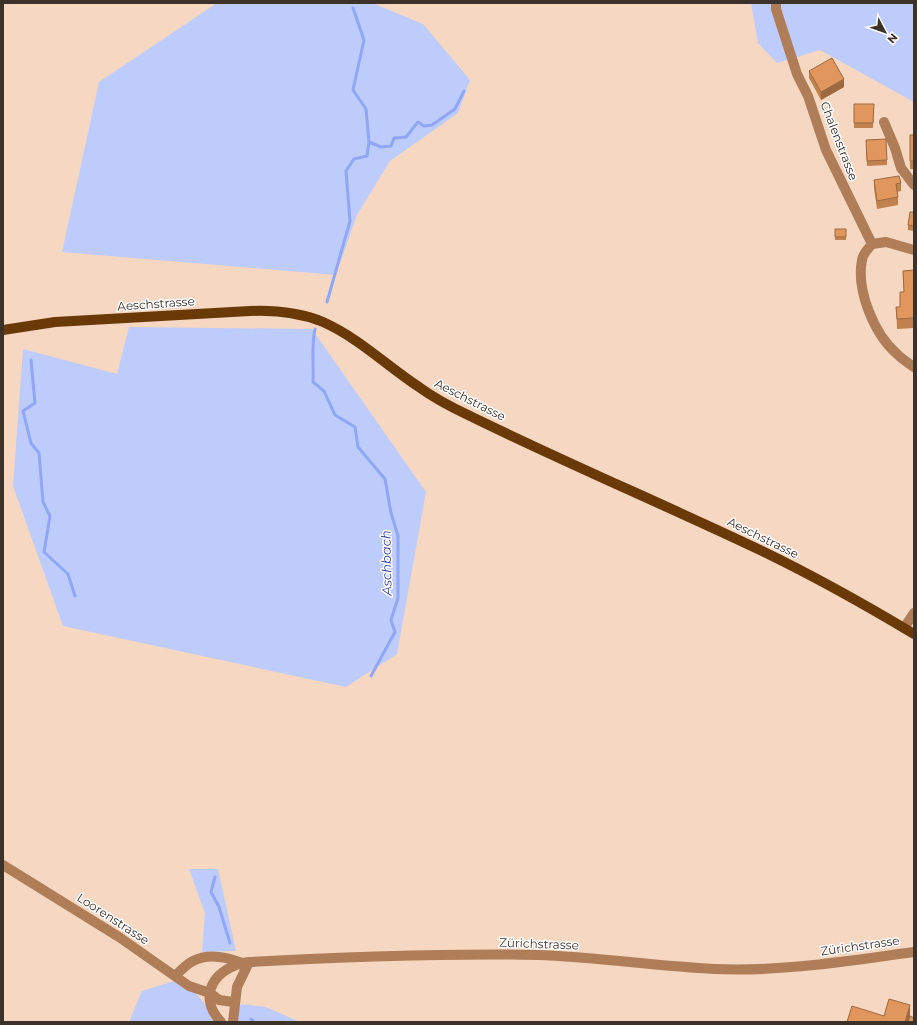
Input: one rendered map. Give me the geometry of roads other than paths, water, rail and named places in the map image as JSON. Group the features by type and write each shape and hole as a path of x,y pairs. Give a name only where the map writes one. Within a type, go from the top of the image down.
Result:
{"main road":[{"name":"Aeschstrasse","path":"3,330 55,322 250,311 272,310 299,314 324,323 360,343 419,387 461,412 761,550 914,634"}],"street":[{"name":"Chalenstrasse","path":"776,3 776,9 797,74 808,96 826,150 872,244"},
{"path":"884,122 895,148 901,168 914,185"},
{"path":"914,250 886,242 872,244 862,260 864,297 874,324 896,354 914,367"},
{"path":"904,628 914,613"},
{"name":"Loorenstrasse","path":"3,865 176,975 189,986 210,993 219,1000 234,1002"},
{"name":"Zürichstrasse","path":"210,993 215,980 222,972 235,964 246,962 409,954 539,955 714,969 774,969 803,967 914,952"},
{"path":"176,975 193,960 209,956 229,957 246,962 234,1002 233,1022"},
{"path":"210,993 209,1004 215,1016 221,1022"}],"waterway":[{"name":"Aschbach","path":"327,302 350,221 346,171 354,159 367,156 369,142 366,109 353,90 364,40 353,8"},
{"name":"Aschbach","path":"369,142 381,147 391,146 394,138 406,137 418,122 424,126 432,125 455,109 464,91"},
{"name":"Aschbach","path":"315,329 313,349 313,382 324,391 335,415 355,427 358,447 385,479 391,513 398,536 398,598 391,620 395,632 371,676"},
{"path":"31,360 35,403 23,411 31,443 39,453 43,502 50,516 44,552 68,574 75,596"},
{"name":"Aschbach","path":"215,877 211,892 219,907 230,943"},
{"name":"Aschbach","path":"251,1019 254,1022"}]}
